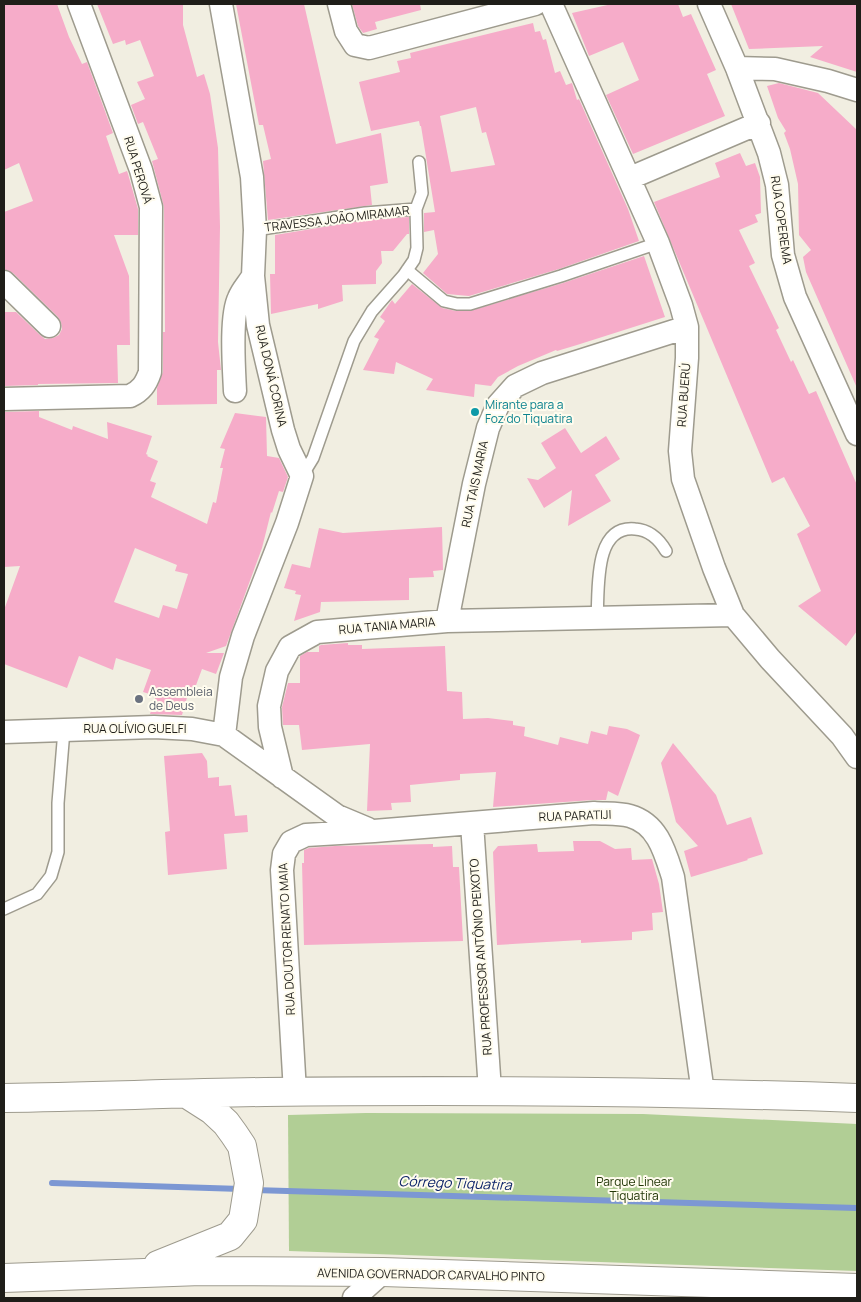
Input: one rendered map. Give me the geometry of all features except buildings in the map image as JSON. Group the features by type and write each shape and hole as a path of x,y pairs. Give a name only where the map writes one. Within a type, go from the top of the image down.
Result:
{"main road":[{"path":"4,1118 17,1098 186,1094 490,1091 703,1093 857,1098"},
{"path":"135,1274 230,1236 243,1220 249,1183 242,1146 226,1123 212,1110 186,1094"},
{"name":"AVENIDA GOVERNADOR CARVALHO PINTO","path":"4,1278 200,1271 383,1272 857,1288"}],"street":[{"name":"RUA PEROVÁ","path":"4,399 130,396 138,392 147,382 150,372 151,207 141,170 79,4"},
{"name":"RUA DONÁ CORINA","path":"221,4 252,177 255,230 253,276 258,325 283,430 289,450 302,476"},
{"path":"340,4 346,31 355,45 369,48 535,4"},
{"name":"RUA BUERÚ","path":"551,4 630,178 658,243 681,305 687,326 687,358 680,451 683,479 714,568 733,615 770,659 842,736 857,757"},
{"name":"RUA COPEREMA","path":"709,4 738,68 759,123 777,185 783,254 795,297 857,434"},
{"path":"738,68 775,68 857,90"},
{"path":"630,178 759,123"},
{"path":"235,391 233,361 235,311 238,299 253,276"},
{"path":"4,282 49,326"},
{"name":"RUA TAIS MARIA","path":"447,621 474,484 488,428 498,404 515,386 542,373 687,326"},
{"path":"224,735 231,677 243,636 287,523 302,476"},
{"name":"RUA TANIA MARIA","path":"282,777 276,760 270,727 269,706 277,671 290,647 317,632 447,621 733,615"},
{"name":"RUA OLÍVIO GUELFI","path":"4,732 154,727 192,729 224,735 282,777"},
{"path":"282,777 337,816 374,831"},
{"name":"RUA PARATIJI","path":"374,831 594,813 630,816 648,826 663,844 673,877 703,1093"},
{"name":"RUA PROFESSOR ANTÔNIO PEIXOTO","path":"472,822 490,1091"},
{"name":"RUA DOUTOR RENATO MAIA","path":"296,1092 282,870 284,854 291,842 306,835 374,831"},
{"path":"354,1298 383,1272"}],"lane":[{"path":"416,209 422,193 419,162"},
{"name":"TRAVESSA JOÃO MIRAMAR","path":"255,230 365,213 416,209 417,248 414,260 372,312 354,341 313,458 302,476"},
{"path":"407,270 444,302 470,304 658,243"},
{"path":"597,618 601,558 604,545 612,536 624,529 636,529 649,533 660,540 666,551"},
{"path":"4,909 37,894 51,876 58,852 58,803 64,730"}],"green space":[{"name":"Parque Linear Tiquatira","path":"366,1113 643,1114 857,1124 857,1271 289,1251 288,1115"}],"waterway":[{"name":"Córrego Tiquatira","path":"52,1183 241,1189"},
{"name":"Córrego Tiquatira","path":"254,1190 857,1208"}],"place":[{"name":"Mirante para a Foz do Tiquatira","path":"475,412"},
{"name":"Assembleia de Deus","path":"139,699"}]}
